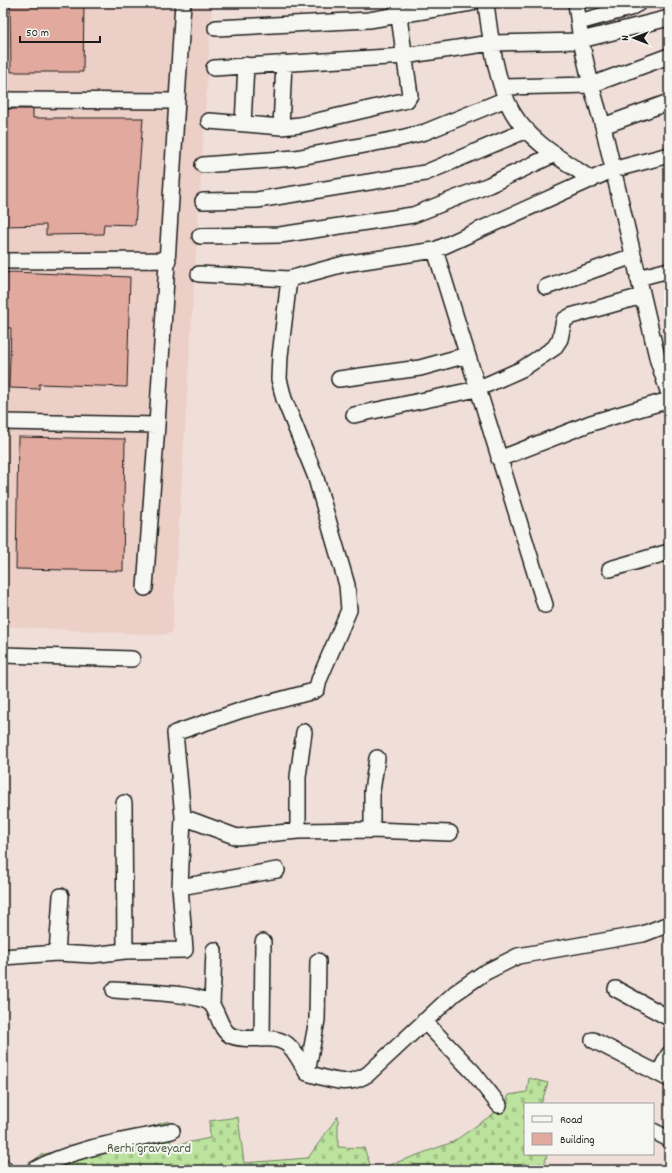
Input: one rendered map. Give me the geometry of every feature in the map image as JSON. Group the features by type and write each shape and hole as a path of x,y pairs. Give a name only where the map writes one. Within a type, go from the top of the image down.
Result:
{"street":[{"path":"145,588 158,425 183,3"},
{"path":"216,28 369,20 397,8 471,3"},
{"path":"486,3 491,42 504,93 513,114 527,130 556,154 592,180"},
{"path":"576,3 581,40 591,85 603,126 642,296 664,360 669,394"},
{"path":"579,22 630,8 639,3"},
{"path":"209,121 281,127 312,124 408,100 410,95 397,8"},
{"path":"214,68 404,56 491,42 581,40 669,18"},
{"path":"203,164 295,158 397,139 425,132 504,93 591,85 669,56"},
{"path":"281,127 284,63"},
{"path":"243,124 246,65"},
{"path":"3,100 177,101"},
{"path":"603,126 669,102"},
{"path":"203,201 257,200 425,173 527,130"},
{"path":"200,236 280,235 413,215 489,185 556,154"},
{"path":"199,274 289,279 344,264 435,250 612,170 669,155"},
{"path":"435,250 544,605"},
{"path":"546,287 633,256"},
{"path":"3,261 168,260"},
{"path":"638,278 669,270"},
{"path":"3,958 57,953 92,955 125,951 185,950 180,887 183,817 175,733 242,710 317,689 319,680 349,610 347,585 317,482 284,399 280,379 280,356 289,279"},
{"path":"354,415 477,389 522,369 554,348 560,339 564,320 571,316 642,296"},
{"path":"339,380 420,368 467,355"},
{"path":"499,459 591,423 669,400"},
{"path":"3,422 158,425"},
{"path":"610,569 669,552"},
{"path":"3,654 132,660"},
{"path":"298,831 298,777 304,732"},
{"path":"372,830 372,791 377,758"},
{"path":"124,803 125,951"},
{"path":"183,817 237,837 298,831 372,830 450,833"},
{"path":"180,887 277,870"},
{"path":"57,953 61,896"},
{"path":"214,950 212,1005 224,1028 231,1035 251,1040 281,1040 290,1047 307,1073 343,1082 358,1081 368,1074 454,993 484,973 518,956 643,934 669,924"},
{"path":"262,1039 263,942"},
{"path":"307,1073 317,1020 318,961"},
{"path":"616,989 669,1018"},
{"path":"114,990 199,997 212,1005"},
{"path":"424,1021 473,1072 499,1105"},
{"path":"593,1040 664,1076 669,1054"},
{"path":"34,1170 45,1164 85,1150 172,1131"},
{"path":"654,1132 669,1139"}],"shaded area":[{"path":"3,3 212,3 172,633 159,635 3,626"}],"green space":[{"path":"529,1078 548,1083 541,1103 524,1103 524,1155 547,1155 543,1170 376,1170 453,1142 503,1107 509,1095 527,1092"},
{"name":"Rerhi graveyard","path":"338,1116 338,1147 364,1148 372,1170 20,1170 41,1155 113,1139 168,1121 171,1146 210,1138 209,1121 238,1117 244,1163 308,1158"}],"building":[{"path":"10,3 84,3 83,72 11,72"},
{"path":"3,109 33,109 33,118 143,118 135,225 104,224 103,234 46,235 46,225 3,226"},
{"path":"13,272 130,277 127,387 39,384 39,389 9,388 11,328 3,328 3,273"},
{"path":"18,437 125,439 123,571 16,569"}]}
